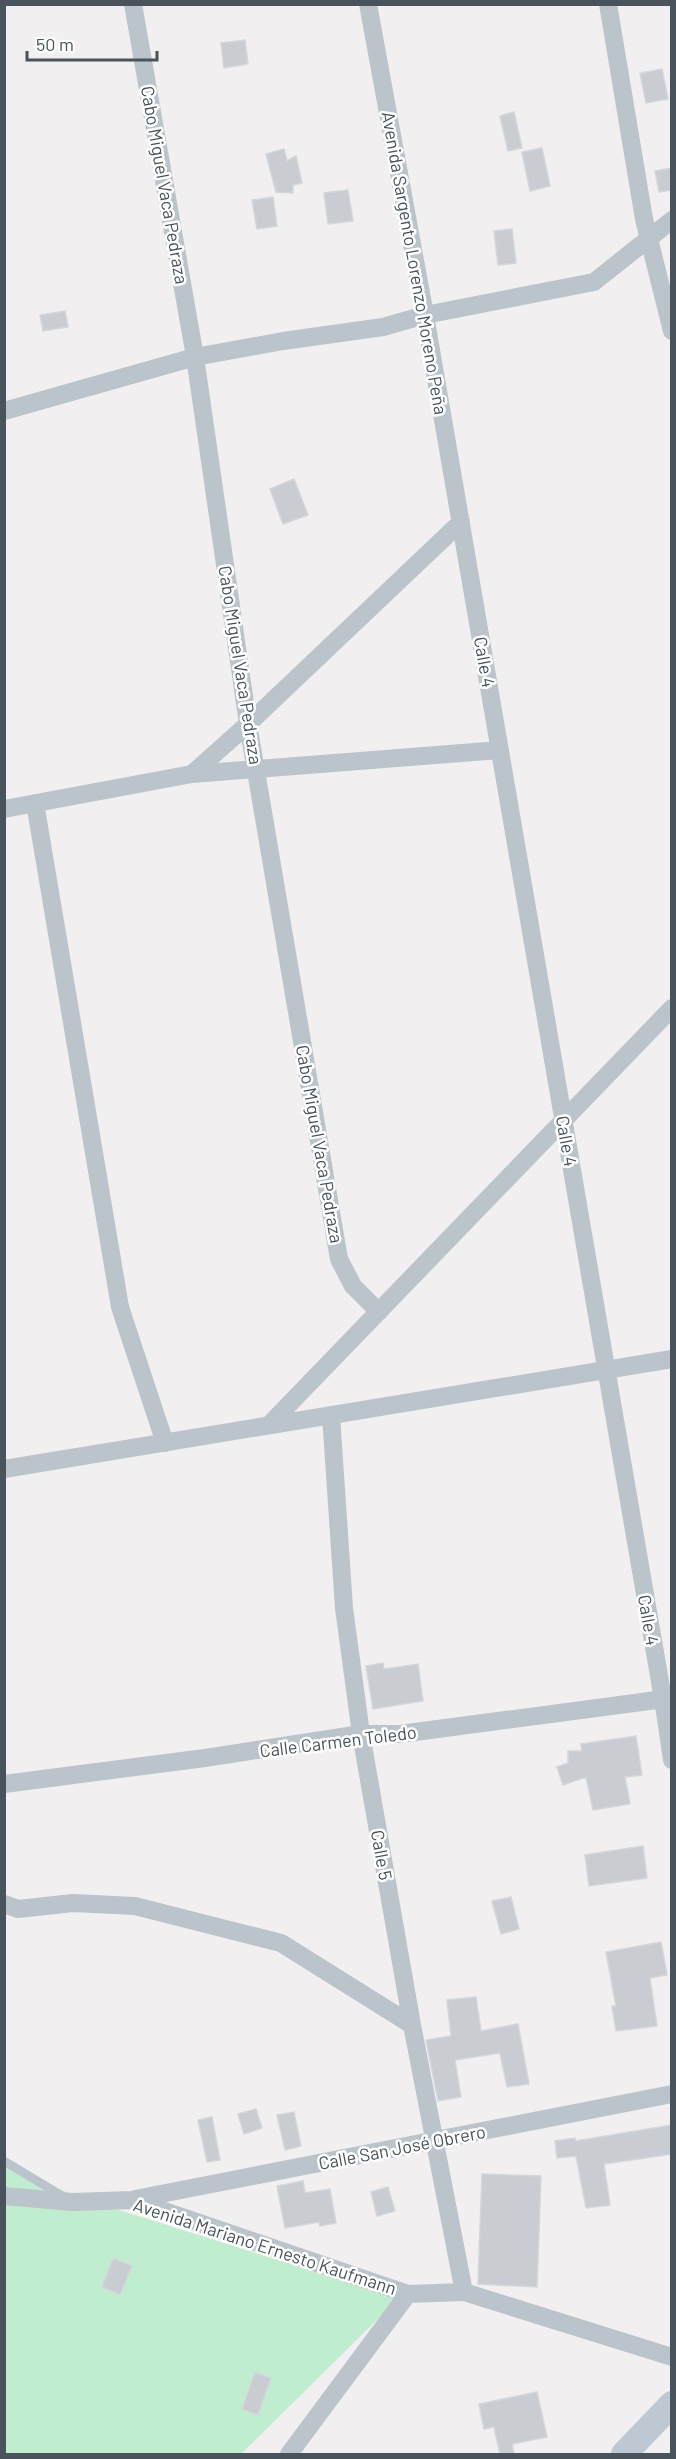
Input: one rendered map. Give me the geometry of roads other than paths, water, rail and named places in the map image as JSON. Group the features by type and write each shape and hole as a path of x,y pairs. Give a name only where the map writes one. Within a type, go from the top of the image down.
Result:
{"main road":[{"path":"624,2454 672,2404"}],"street":[{"name":"Cabo Miguel Vaca Pedraza","path":"133,4 195,357 248,724 339,1259 353,1286 379,1312"},
{"name":"Avenida Sargento Lorenzo Moreno Peña","path":"368,4 461,522"},
{"path":"608,4 648,238 672,331"},
{"path":"4,411 195,357 283,341 383,327 425,315 594,282 672,220"},
{"path":"192,774 461,522"},
{"name":"Calle 4","path":"461,522 607,1370 667,1698 672,1760"},
{"path":"4,809 192,774 500,750"},
{"path":"35,803 120,1307 165,1443"},
{"path":"269,1425 672,1008"},
{"path":"4,1469 672,1359"},
{"name":"Calle 5","path":"331,1415 344,1608 361,1734 412,2025 464,2292"},
{"name":"Calle Carmen Toledo","path":"4,1784 205,1758 361,1734 400,1734 667,1698"},
{"path":"4,1904 18,1909 73,1903 135,1906 281,1943 412,2025"},
{"name":"Calle San José Obrero","path":"132,2200 672,2094"},
{"name":"Avenida Mariano Ernesto Kaufmann","path":"4,2196 72,2202 132,2200 408,2294 464,2292 672,2357"},
{"path":"289,2454 408,2294"}],"lane":[{"path":"4,2161 72,2202"}]}
